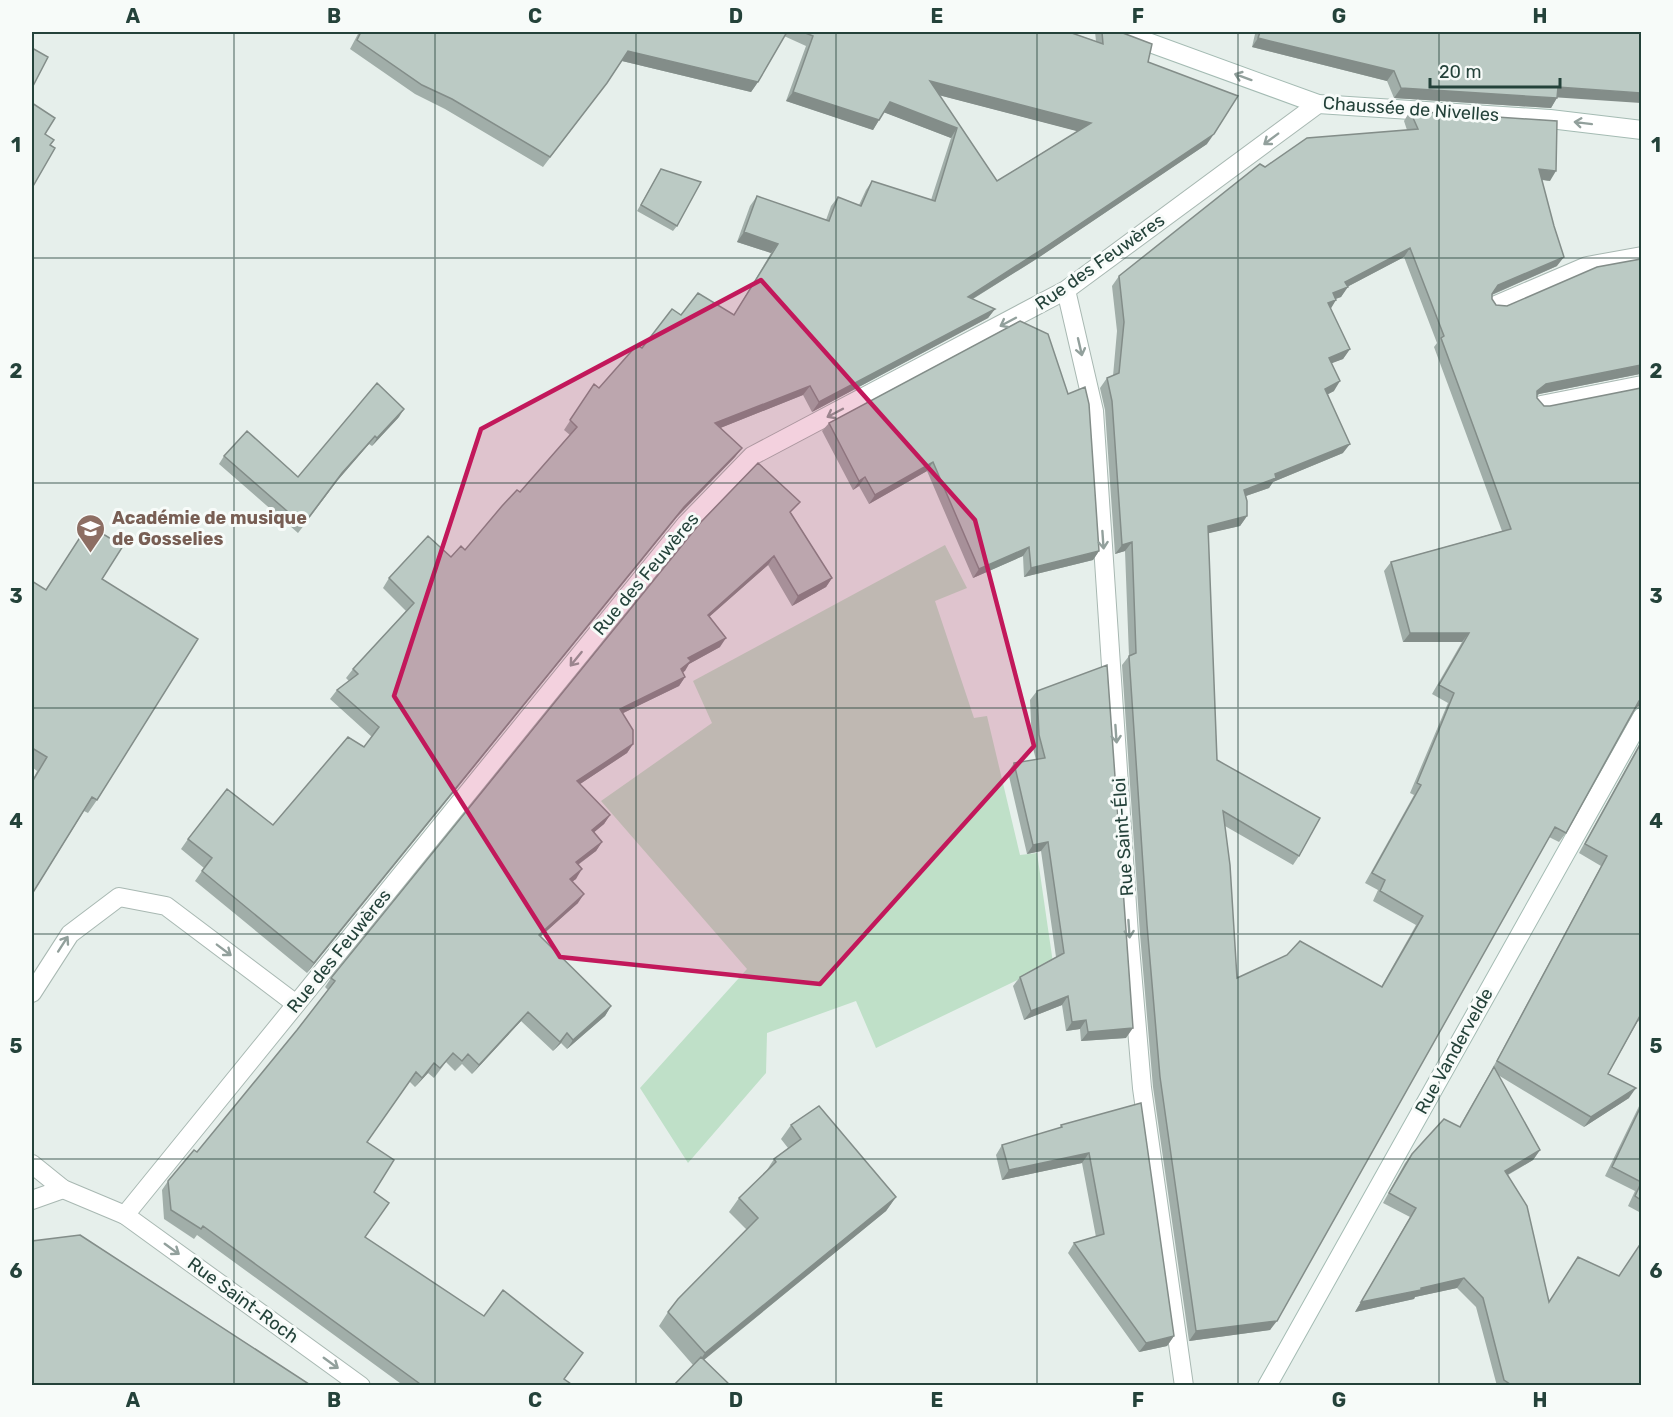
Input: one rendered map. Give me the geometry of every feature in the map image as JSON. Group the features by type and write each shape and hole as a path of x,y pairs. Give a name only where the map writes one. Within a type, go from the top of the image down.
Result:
{"street":[{"name":"Chaussée de Nivelles","path":"1120,32 1318,104 1550,119 1641,130"},
{"name":"Rue des Feuwères","path":"125,1215 686,524 752,456 1066,290 1318,104"},
{"path":"1496,305 1587,266 1641,256"},
{"name":"Rue Saint-Éloi","path":"1066,290 1094,411 1129,935 1142,1088 1184,1386"},
{"path":"1541,405 1641,385"},
{"name":"Rue Vandervelde","path":"1267,1386 1641,717"},
{"path":"32,993 70,934 119,897 166,906 296,1004"},
{"name":"Rue Saint-Roch","path":"32,1164 63,1189 125,1215 362,1386"},
{"path":"32,1200 63,1189"}],"highlighted area":[{"path":"761,280 975,520 1034,746 820,984 560,957 394,696 481,429"}],"green space":[{"path":"945,545 967,588 935,601 974,718 987,716 1020,855 1037,853 1053,963 876,1048 856,1001 767,1033 766,1073 688,1163 640,1088 747,969 601,801 712,723 693,681"}],"building":[{"path":"361,32 787,32 758,82 628,51 607,83 550,157 452,99 422,85 357,40"},
{"path":"803,32 1069,32 1103,44 1102,32 1122,32 1152,44 1148,62 1238,96 1214,134 968,297 995,309 819,402 810,386 715,423 742,448 684,507 314,963 202,871 212,858 188,839 227,789 273,825 348,737 364,747 379,727 337,690 358,674 353,669 414,603 389,578 428,536 451,557 461,546 465,550 502,506 517,490 520,492 577,427 570,420 594,384 599,388 637,345 642,348 672,309 681,315 698,293 734,315 778,244 744,232 757,196 829,221 838,197 861,206 872,181 935,201 957,128 890,102 879,120 793,92 813,36","holes":["930,81 1091,123 997,181"]},
{"path":"1260,32 1641,32 1641,93 1558,87 1557,98 1401,88 1394,71 1258,38"},
{"path":"32,48 48,57 32,88"},
{"path":"32,103 55,118 45,134 54,140 50,145 55,148 32,188"},
{"path":"1410,111 1557,121 1556,171 1539,169 1564,257 1498,285 1492,294 1496,305 1507,306 1597,267 1641,259 1641,365 1546,384 1537,391 1537,398 1544,406 1550,406 1641,388 1641,699 1566,833 1555,827 1277,1321 1196,1331 1160,1077 1147,925 1129,656 1136,653 1132,542 1122,545 1112,401 1107,378 1119,373 1124,322 1119,276 1260,164 1265,167 1307,138 1418,129","holes":["1410,248 1444,336 1441,338 1511,529 1391,562 1410,633 1469,633 1439,685 1454,693 1417,783 1421,785 1372,873 1385,880 1380,891 1423,916 1382,987 1300,941 1287,955 1237,978 1230,865 1223,811 1299,856 1320,818 1217,760 1208,526 1247,516 1244,490 1276,478 1275,474 1350,444 1325,389 1340,381 1329,358 1350,349 1328,303 1336,300 1333,293 1348,287 1345,282"]},
{"path":"661,169 701,182 677,226 641,205"},
{"path":"1020,321 1048,334 1068,394 1085,387 1089,404 1099,551 1031,568 1029,547 979,569 933,462 875,495 865,477 859,481 829,423"},
{"path":"377,383 404,409 377,438 375,436 342,473 303,525 224,456 247,431 298,477"},
{"path":"758,463 800,502 790,512 832,578 798,596 774,556 708,615 726,638 688,658 691,661 681,669 685,677 620,709 633,730 633,744 577,781 610,815 592,830 602,842 576,862 582,869 570,879 584,894 539,935 611,1006 573,1040 567,1033 560,1042 528,1012 479,1065 468,1054 462,1061 453,1053 440,1068 434,1063 422,1078 416,1072 367,1142 394,1160 374,1192 389,1203 365,1237 484,1316 503,1290 583,1353 564,1379 574,1386 423,1386 203,1226 201,1229 171,1210 168,1181 194,1150 197,1152 297,1030 335,981 331,978 701,522"},
{"path":"88,525 123,546 102,579 198,639 97,800 92,797 32,894 32,782 47,757 32,748 32,581 46,590"},
{"path":"1107,665 1133,1028 1088,1032 1086,1020 1072,1022 1068,996 1031,1011 1020,977 1064,953 1048,842 1033,845 1014,763 1045,758 1039,735 1037,691"},
{"path":"1641,743 1641,1014 1608,1074 1636,1088 1591,1117 1497,1061 1607,856 1585,844"},
{"path":"1494,1067 1540,1150 1505,1171 1527,1206 1549,1302 1578,1257 1619,1276 1641,1243 1641,1386 1513,1386 1504,1380 1483,1298 1464,1278 1421,1288 1421,1290 1361,1302 1416,1208 1389,1193 1412,1154 1444,1119 1460,1127"},
{"path":"1141,1103 1174,1336 1146,1343 1074,1243 1104,1234 1089,1153 1009,1170 1002,1145 1062,1127 1061,1125"},
{"path":"819,1106 896,1197 705,1353 668,1312 758,1218 739,1198 776,1162 774,1159 801,1139 791,1125"},
{"path":"1641,1106 1641,1182 1612,1167"},
{"path":"1641,1183 1641,1200 1635,1196"},
{"path":"80,1235 312,1386 32,1386 32,1241"},
{"path":"701,1357 730,1385 673,1386"}],"place":[{"name":"Académie de musique de Gosselies","path":"91,554"}]}
